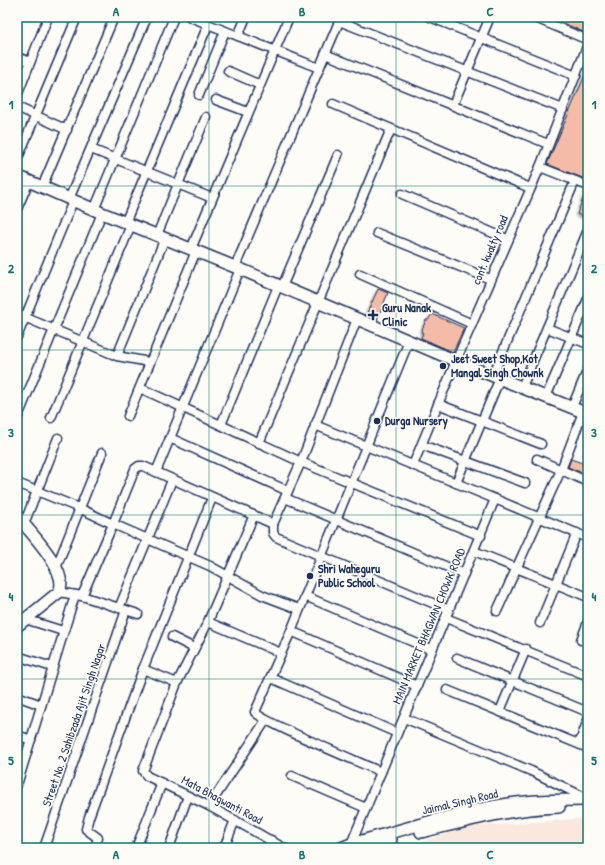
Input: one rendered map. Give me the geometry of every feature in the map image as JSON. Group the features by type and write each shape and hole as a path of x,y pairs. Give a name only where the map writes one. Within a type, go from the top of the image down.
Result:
{"street":[{"path":"17,96 48,17"},
{"path":"17,160 77,17"},
{"path":"42,187 114,17"},
{"path":"17,337 91,149 147,17"},
{"path":"17,419 54,329 98,212 116,159 174,17"},
{"path":"190,17 205,21 238,36 319,68"},
{"path":"238,36 246,17"},
{"path":"128,416 194,250 212,198 289,17"},
{"path":"430,17 576,76"},
{"path":"453,104 490,17"},
{"path":"533,17 588,40"},
{"path":"156,472 340,19 563,110"},
{"path":"52,418 205,21"},
{"path":"199,95 226,31"},
{"name":"cont. kwalty road","path":"413,465 490,279 540,167 588,44"},
{"path":"325,54 453,104 548,144"},
{"path":"17,57 30,62"},
{"path":"228,71 260,85"},
{"path":"216,100 248,112"},
{"path":"333,104 530,188"},
{"path":"17,107 67,130"},
{"path":"117,356 161,237 178,184 206,117"},
{"path":"259,443 391,129"},
{"path":"91,149 212,198"},
{"path":"221,425 338,155"},
{"path":"540,167 588,186"},
{"path":"17,176 98,212 238,268 456,361 586,413 497,611"},
{"path":"17,209 29,181"},
{"path":"456,483 466,461 497,377 575,181"},
{"path":"402,194 508,239"},
{"path":"522,387 588,230"},
{"path":"377,233 490,279"},
{"path":"360,274 472,324"},
{"path":"546,397 588,299"},
{"path":"17,314 117,356 150,362"},
{"path":"357,319 301,462 273,524 273,533 276,537 321,554 448,614 588,676"},
{"path":"547,328 588,344"},
{"path":"381,772 259,717 255,712 291,630 409,341"},
{"path":"572,407 588,368"},
{"path":"140,388 301,462 481,536"},
{"path":"438,404 541,444"},
{"path":"315,425 588,538"},
{"path":"21,622 59,592 61,584 56,568 43,547 20,520 37,490 58,438"},
{"path":"170,438 335,520 464,574"},
{"path":"422,445 525,483"},
{"path":"56,568 102,453"},
{"path":"537,459 588,482"},
{"path":"17,785 18,775 31,740 63,631 78,595 113,524 135,469 139,466 143,466 273,524"},
{"name":"Street No. 2 Sahibzada Ajit Singh Nagar","path":"44,848 123,609 148,538 172,480"},
{"path":"17,483 37,490 148,538 227,575 251,590 299,609"},
{"path":"95,848 98,838 87,830 86,826 143,669 212,498"},
{"name":"MAIN MARKET BHAGWAN CHOWK ROAD","path":"346,846 366,808 481,536 495,499"},
{"path":"143,669 177,683 208,622 254,515"},
{"path":"540,623 577,533"},
{"path":"474,551 588,596"},
{"path":"59,592 78,595 138,614"},
{"path":"305,596 432,650"},
{"path":"21,622 63,631"},
{"path":"208,622 281,653"},
{"path":"581,640 588,622"},
{"path":"291,630 417,686"},
{"path":"172,637 194,648"},
{"path":"500,711 526,649"},
{"path":"17,656 52,667"},
{"path":"457,658 588,712"},
{"path":"271,678 397,733"},
{"name":"Mata Bhagwanti Road","path":"177,683 143,766 143,773 235,820 270,844 284,848"},
{"path":"447,690 588,748"},
{"path":"17,696 41,705"},
{"path":"404,718 545,777 588,799"},
{"path":"209,806 266,720"},
{"path":"579,744 588,720"},
{"path":"17,735 31,740"},
{"path":"292,776 366,808"},
{"path":"136,848 162,783"},
{"path":"169,848 188,796"},
{"name":"Jaimal Singh Road","path":"346,846 454,816 507,804 531,801 588,799"},
{"path":"366,848 474,819 517,811 557,807 588,807"},
{"path":"224,848 235,820"}],"shaded area":[{"path":"588,818 588,848 401,848 469,827"}],"building":[{"path":"549,17 574,17 588,23 588,34"},
{"path":"588,68 588,180 547,164"},
{"path":"586,191 588,191 588,218 577,214"},
{"path":"378,289 388,293 377,320 366,315"},
{"path":"432,314 464,328 453,352 421,338 423,333 421,332 426,320 428,320"},
{"path":"571,459 588,465 585,474 568,467"}],"place":[{"name":"Guru Nanak Clinic","path":"373,315"},
{"name":"Jeet Sweet Shop,Kot Mangal Singh Chownk","path":"443,366"},
{"name":"Durga Nursery","path":"377,421"},
{"name":"Shri Waheguru Public School","path":"310,576"}]}
